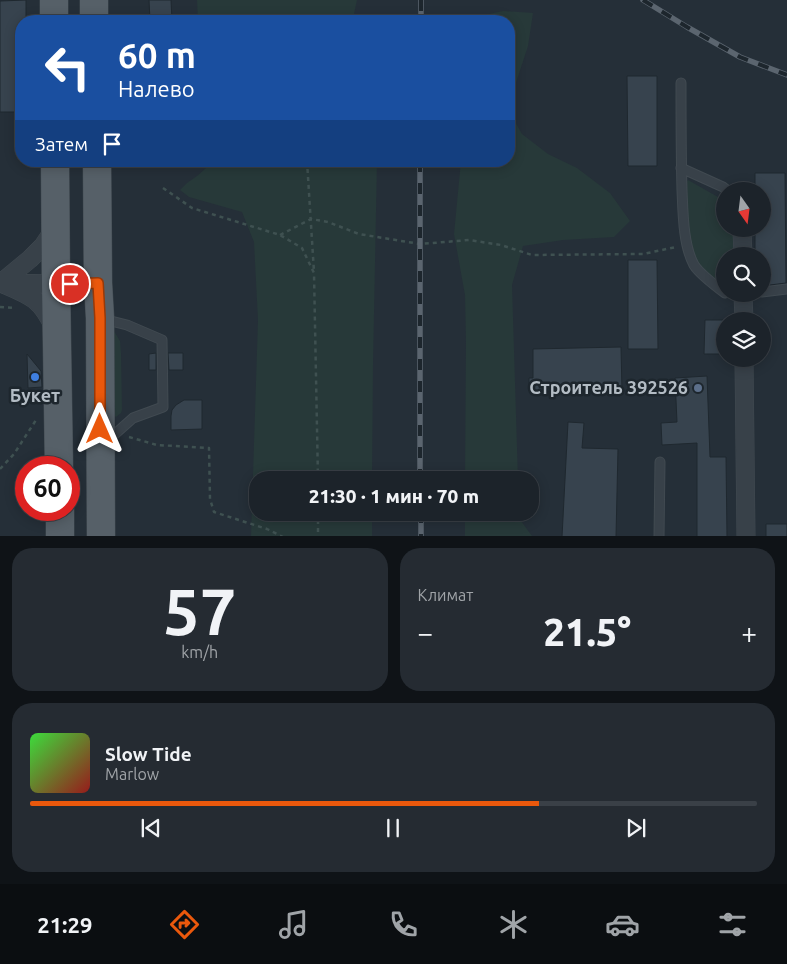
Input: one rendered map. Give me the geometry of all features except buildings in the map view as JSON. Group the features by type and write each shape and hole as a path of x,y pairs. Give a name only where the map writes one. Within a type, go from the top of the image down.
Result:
{"main road":[{"path":"54,0 54,15"},
{"path":"94,0 94,15"},
{"path":"55,167 59,456"},
{"path":"97,167 98,283 108,440 101,536"},
{"path":"60,521 60,536"}],"street":[{"path":"0,283 30,260 43,246 56,227"},
{"path":"0,283 98,283"},
{"path":"0,283 30,296 40,304 50,319 57,335"},
{"path":"744,367 746,536"}],"lane":[{"path":"680,83 683,215 687,244 694,266 716,287"},
{"path":"681,168 716,184"},
{"path":"771,291 787,289"},
{"path":"100,318 127,325 162,340 163,407 133,418 108,440"},
{"path":"660,462 660,536"}],"path":[{"path":"307,167 314,273 318,471"},
{"path":"163,188 192,208 280,235 302,248 314,273"},
{"path":"280,235 311,219 328,222 359,234 420,244 469,240 502,245 532,255 643,254 687,244"},
{"path":"0,469 14,454 36,419 40,416"},
{"path":"108,440 208,448 210,499 214,512 268,529 283,536"},
{"path":"318,521 318,536"}],"shaded area":[{"path":"197,0 357,0 353,15 198,15"},
{"path":"503,11 533,13 528,46 515,86 515,15 484,15"},
{"path":"515,122 522,134 548,154 577,168 610,193 630,221 614,237 563,240 523,246 512,285 518,471 465,471 465,295 454,234 460,167 515,167"},
{"path":"207,167 377,167 372,471 253,471 258,320 254,242 242,212 189,197 180,190"},
{"path":"688,180 716,196 716,238 734,238 734,247 716,247 716,280 703,270 697,262 693,251 690,240"},
{"path":"112,328 120,341 121,353 122,410 116,417 113,415"},
{"path":"251,521 372,521 372,536 251,536"},
{"path":"465,521 521,521 532,536 465,536"}],"railway":[{"path":"421,0 421,15"},
{"path":"643,0 740,57 787,75"},
{"path":"420,167 420,471"},
{"path":"421,521 421,536"}],"place":[{"name":"Букет","path":"35,377"},
{"name":"Строитель 392526","path":"698,388"}],"route":[{"path":"70,284 98,283 100,318 100,429"}]}
